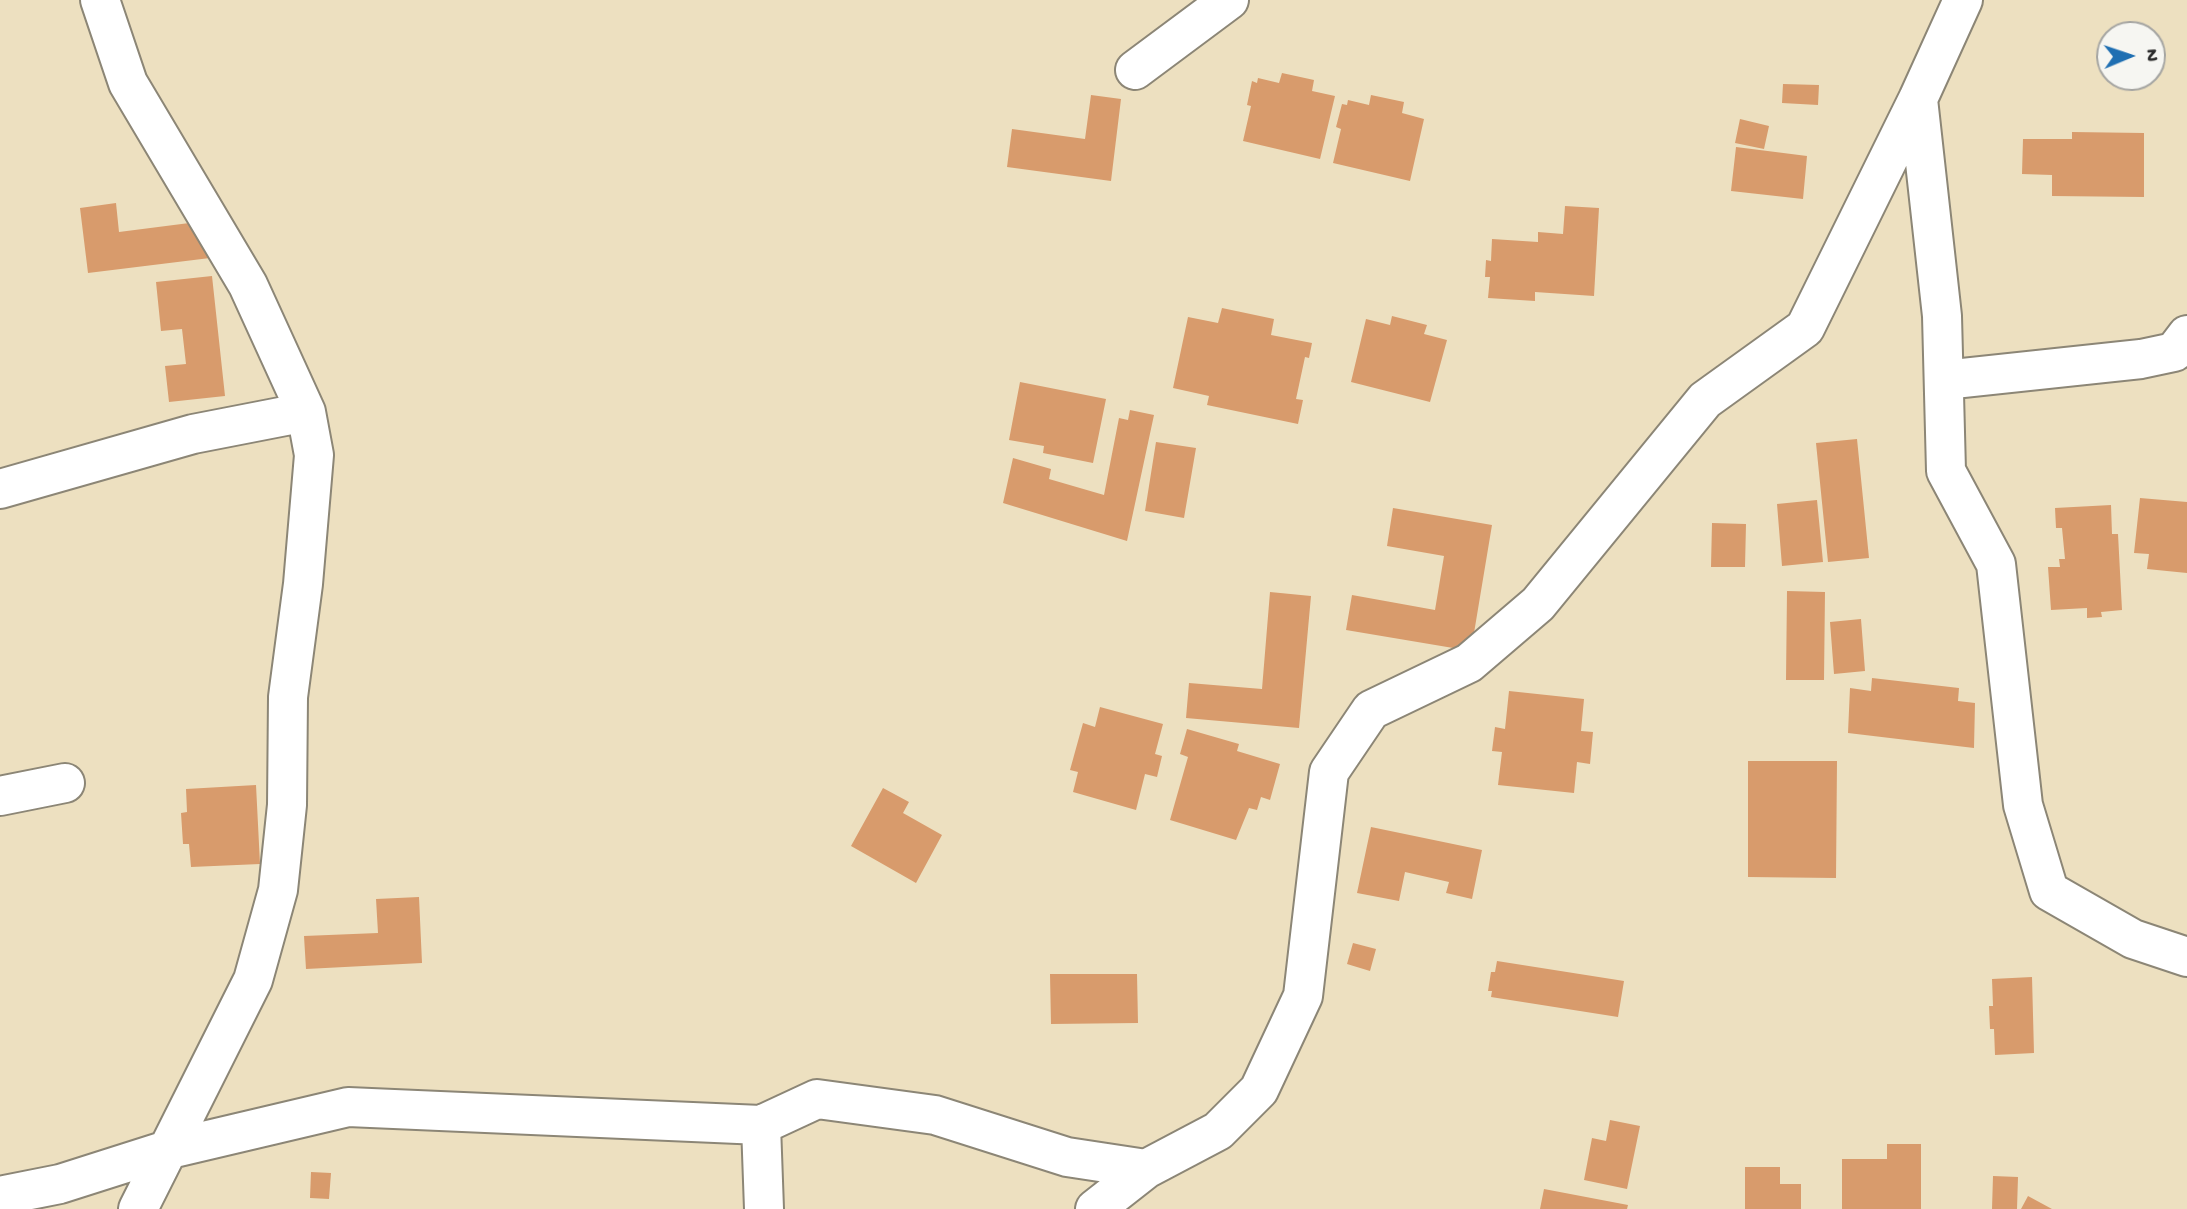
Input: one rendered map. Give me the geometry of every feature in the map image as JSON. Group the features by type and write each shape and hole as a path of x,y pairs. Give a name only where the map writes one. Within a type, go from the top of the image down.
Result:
{"street":[{"path":"100,0 128,83 248,285 306,412 314,456 303,584 288,697 287,805 278,890 253,981 138,1209"},
{"path":"1135,70 1229,0"},
{"path":"1095,1209 1146,1169 1218,1130 1258,1090 1303,996 1329,772 1371,710 1469,663 1538,604 1704,400 1805,328 1918,99 1963,0"},
{"path":"1918,99 1942,316 1946,471 1996,564 2024,805 2049,891 2133,939 2187,957"},
{"path":"1944,380 2141,359 2174,352 2187,335"},
{"path":"0,489 193,435 306,412"},
{"path":"0,796 65,783"},
{"path":"0,1196 60,1184 170,1149 348,1107 761,1125 817,1099 935,1115 1067,1157 1146,1169"},
{"path":"761,1125 764,1209"}],"building":[{"path":"1282,73 1314,80 1312,91 1335,96 1320,159 1243,141 1251,106 1247,105 1252,81 1257,83 1258,78 1279,83"},
{"path":"1783,84 1819,85 1818,105 1782,103"},
{"path":"1091,95 1121,99 1111,181 1007,167 1012,129 1085,139"},
{"path":"1371,95 1404,102 1402,113 1424,119 1410,181 1333,163 1341,129 1336,127 1342,104 1347,105 1348,100 1369,105"},
{"path":"1740,119 1769,126 1764,149 1735,143"},
{"path":"2072,132 2144,133 2144,197 2052,196 2052,175 2022,174 2023,139 2072,139"},
{"path":"1736,147 1807,156 1803,199 1731,191"},
{"path":"116,203 119,232 205,221 210,258 88,273 80,208"},
{"path":"1565,206 1599,208 1594,296 1535,292 1535,301 1488,298 1490,277 1485,277 1486,260 1491,261 1492,239 1538,242 1538,232 1563,234"},
{"path":"212,276 225,396 169,402 165,366 186,364 182,329 161,331 156,282"},
{"path":"1222,308 1274,319 1271,335 1312,343 1309,358 1305,357 1296,399 1303,400 1298,424 1207,405 1209,396 1173,388 1188,317 1218,323"},
{"path":"1392,316 1427,325 1424,334 1447,340 1430,402 1351,382 1366,319 1390,325"},
{"path":"1020,382 1106,399 1093,463 1043,453 1044,446 1009,440"},
{"path":"1130,410 1154,415 1127,541 1003,503 1013,458 1051,469 1049,479 1104,495 1119,418 1128,420"},
{"path":"1857,439 1869,558 1828,562 1816,443"},
{"path":"1156,442 1196,448 1184,518 1145,511"},
{"path":"2140,498 2187,502 2187,573 2147,569 2149,554 2134,553"},
{"path":"1817,500 1823,562 1782,566 1777,504"},
{"path":"2111,505 2112,534 2118,534 2122,610 2101,612 2102,617 2087,618 2087,608 2051,610 2048,567 2060,567 2059,559 2065,559 2062,528 2056,528 2055,508"},
{"path":"1393,508 1492,525 1471,651 1346,630 1352,595 1435,610 1444,556 1387,546"},
{"path":"1712,523 1746,524 1745,567 1711,567"},
{"path":"1787,591 1825,592 1824,680 1786,680"},
{"path":"1270,592 1311,596 1299,728 1186,718 1189,683 1262,689"},
{"path":"1861,619 1865,671 1834,674 1830,622"},
{"path":"1872,678 1959,688 1958,701 1975,703 1974,748 1848,733 1850,688 1871,691"},
{"path":"1509,691 1584,699 1581,731 1593,732 1590,764 1577,762 1574,793 1498,785 1502,752 1492,751 1495,727 1505,729"},
{"path":"1100,707 1163,724 1155,754 1162,756 1157,777 1145,774 1136,810 1073,792 1078,772 1070,770 1083,723 1095,727"},
{"path":"1187,729 1239,744 1237,751 1280,764 1270,800 1261,797 1257,810 1249,808 1236,840 1170,820 1188,757 1180,754"},
{"path":"1748,761 1837,761 1836,878 1748,877"},
{"path":"256,785 260,864 191,867 189,844 183,844 181,813 187,812 186,789"},
{"path":"883,788 909,802 903,813 942,835 916,883 851,846"},
{"path":"1371,827 1482,850 1472,899 1446,893 1449,882 1405,872 1399,901 1357,893"},
{"path":"419,897 422,963 306,969 304,936 378,933 376,899"},
{"path":"1353,943 1376,949 1370,971 1347,964"},
{"path":"1497,961 1624,981 1618,1017 1491,997 1492,991 1488,991 1491,972 1495,972"},
{"path":"1050,974 1137,974 1138,1023 1051,1024"},
{"path":"2032,977 2034,1053 1995,1055 1994,1029 1990,1029 1989,1006 1993,1006 1992,979"},
{"path":"1610,1120 1640,1126 1627,1189 1584,1180 1592,1138 1606,1141"},
{"path":"1887,1144 1921,1144 1921,1209 1842,1209 1842,1159 1887,1159"},
{"path":"1745,1167 1780,1167 1780,1184 1801,1184 1801,1209 1745,1209"},
{"path":"311,1172 331,1173 329,1199 310,1198"},
{"path":"1993,1176 2018,1177 2017,1209 1992,1209"},
{"path":"1544,1189 1628,1205 1627,1209 1540,1209"},
{"path":"2028,1196 2052,1209 2021,1209"}]}
